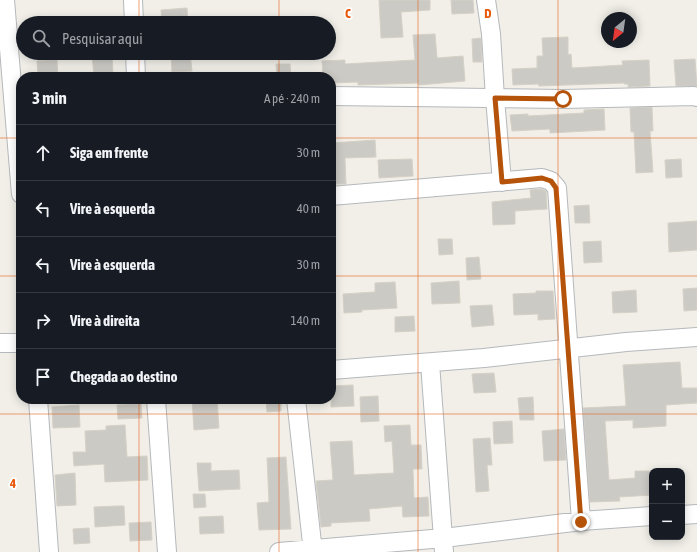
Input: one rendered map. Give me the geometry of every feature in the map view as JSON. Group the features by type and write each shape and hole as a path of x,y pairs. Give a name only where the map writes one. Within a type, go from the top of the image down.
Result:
{"street":[{"path":"5,0 5,64 16,153"},
{"path":"133,0 134,16"},
{"path":"486,0 491,34 502,182"},
{"path":"135,60 136,72"},
{"path":"336,96 563,99 694,96 697,98"},
{"path":"336,196 542,178 551,181 556,188 581,522"},
{"path":"336,370 484,358 626,342 697,337"},
{"path":"0,343 16,343"},
{"path":"430,362 444,545"},
{"path":"38,404 49,552"},
{"path":"156,404 166,552"},
{"path":"297,404 313,550"},
{"path":"685,514 697,514"},
{"path":"279,552 444,545 581,522 649,516"}],"building":[{"path":"379,0 430,0 430,10 401,12 403,37 381,38"},
{"path":"451,0 473,0 474,13 452,14"},
{"path":"187,8 188,16 161,16 161,10"},
{"path":"435,34 437,58 463,56 465,81 419,85 418,83 358,85 358,82 336,83 336,72 323,72 322,61 345,60 345,64 415,60 413,35"},
{"path":"568,37 568,55 571,54 572,68 623,65 622,61 649,60 650,86 628,87 628,84 624,83 539,86 538,84 513,85 512,69 537,68 537,56 543,56 542,38"},
{"path":"481,38 482,62 473,62 472,39"},
{"path":"695,59 697,86 676,86 674,60"},
{"path":"57,60 58,72 38,72 37,61"},
{"path":"92,60 112,60 113,72 94,72"},
{"path":"171,60 191,60 192,71 172,72"},
{"path":"276,64 290,64 291,72 277,72"},
{"path":"652,107 653,131 650,131 653,172 636,173 634,132 631,132 630,108"},
{"path":"604,109 605,130 550,133 550,129 512,131 510,115 528,114 528,116 584,113 584,110"},
{"path":"375,140 376,157 345,158 346,184 336,184 336,143"},
{"path":"412,159 413,176 379,178 378,160"},
{"path":"681,159 682,177 666,178 665,160"},
{"path":"541,189 546,191 547,209 515,211 515,224 493,225 492,202 531,198 530,190"},
{"path":"589,205 590,223 575,223 574,206"},
{"path":"697,221 697,250 669,252 668,223"},
{"path":"438,239 452,239 453,254 439,255"},
{"path":"601,241 602,262 584,263 583,242"},
{"path":"479,257 481,279 467,280 466,258"},
{"path":"459,281 460,303 432,304 431,283"},
{"path":"395,282 397,308 362,310 362,312 344,313 343,294 375,292 375,283"},
{"path":"697,288 697,310 684,311 683,289"},
{"path":"636,290 637,312 613,313 612,292"},
{"path":"536,291 553,291 555,319 538,320 538,314 514,315 513,294 536,293"},
{"path":"492,305 494,325 472,327 470,306"},
{"path":"414,316 415,331 395,332 395,317"},
{"path":"680,362 682,388 697,388 697,403 666,405 666,426 633,428 633,420 605,421 609,480 635,478 635,471 649,471 649,495 619,497 620,501 590,502 583,408 626,406 623,365"},
{"path":"494,373 496,392 474,393 472,374"},
{"path":"353,385 354,406 331,407 331,404 336,404 336,386"},
{"path":"378,396 379,421 361,422 360,397"},
{"path":"533,397 534,420 520,420 518,398"},
{"path":"141,404 142,418 118,419 117,405"},
{"path":"192,404 217,404 219,428 194,430"},
{"path":"266,404 281,404 281,411 267,412"},
{"path":"79,405 80,427 53,428 52,407"},
{"path":"512,421 513,443 494,444 493,422"},
{"path":"125,425 127,457 147,456 148,480 105,482 104,464 74,466 73,452 86,452 85,431 106,430 106,426"},
{"path":"410,425 411,445 421,445 422,469 413,469 414,498 428,497 429,516 403,517 402,506 369,509 370,521 331,523 331,526 321,527 316,481 333,480 330,442 352,441 354,475 394,473 392,441 385,442 384,426"},
{"path":"564,429 566,460 544,461 542,431"},
{"path":"490,438 492,465 487,465 489,491 476,492 473,439"},
{"path":"286,457 291,529 259,530 257,503 269,502 267,458"},
{"path":"197,463 211,463 211,471 239,470 240,489 199,491"},
{"path":"75,473 76,505 57,506 55,475"},
{"path":"193,494 205,494 206,507 194,508"},
{"path":"124,506 125,525 95,527 94,507"},
{"path":"223,516 224,533 200,534 199,517"},
{"path":"151,522 152,540 130,541 129,523"},
{"path":"89,528 90,543 74,544 73,529"}],"route":[{"path":"563,99 495,98 502,182 542,178 551,181 556,188 581,522"}]}
